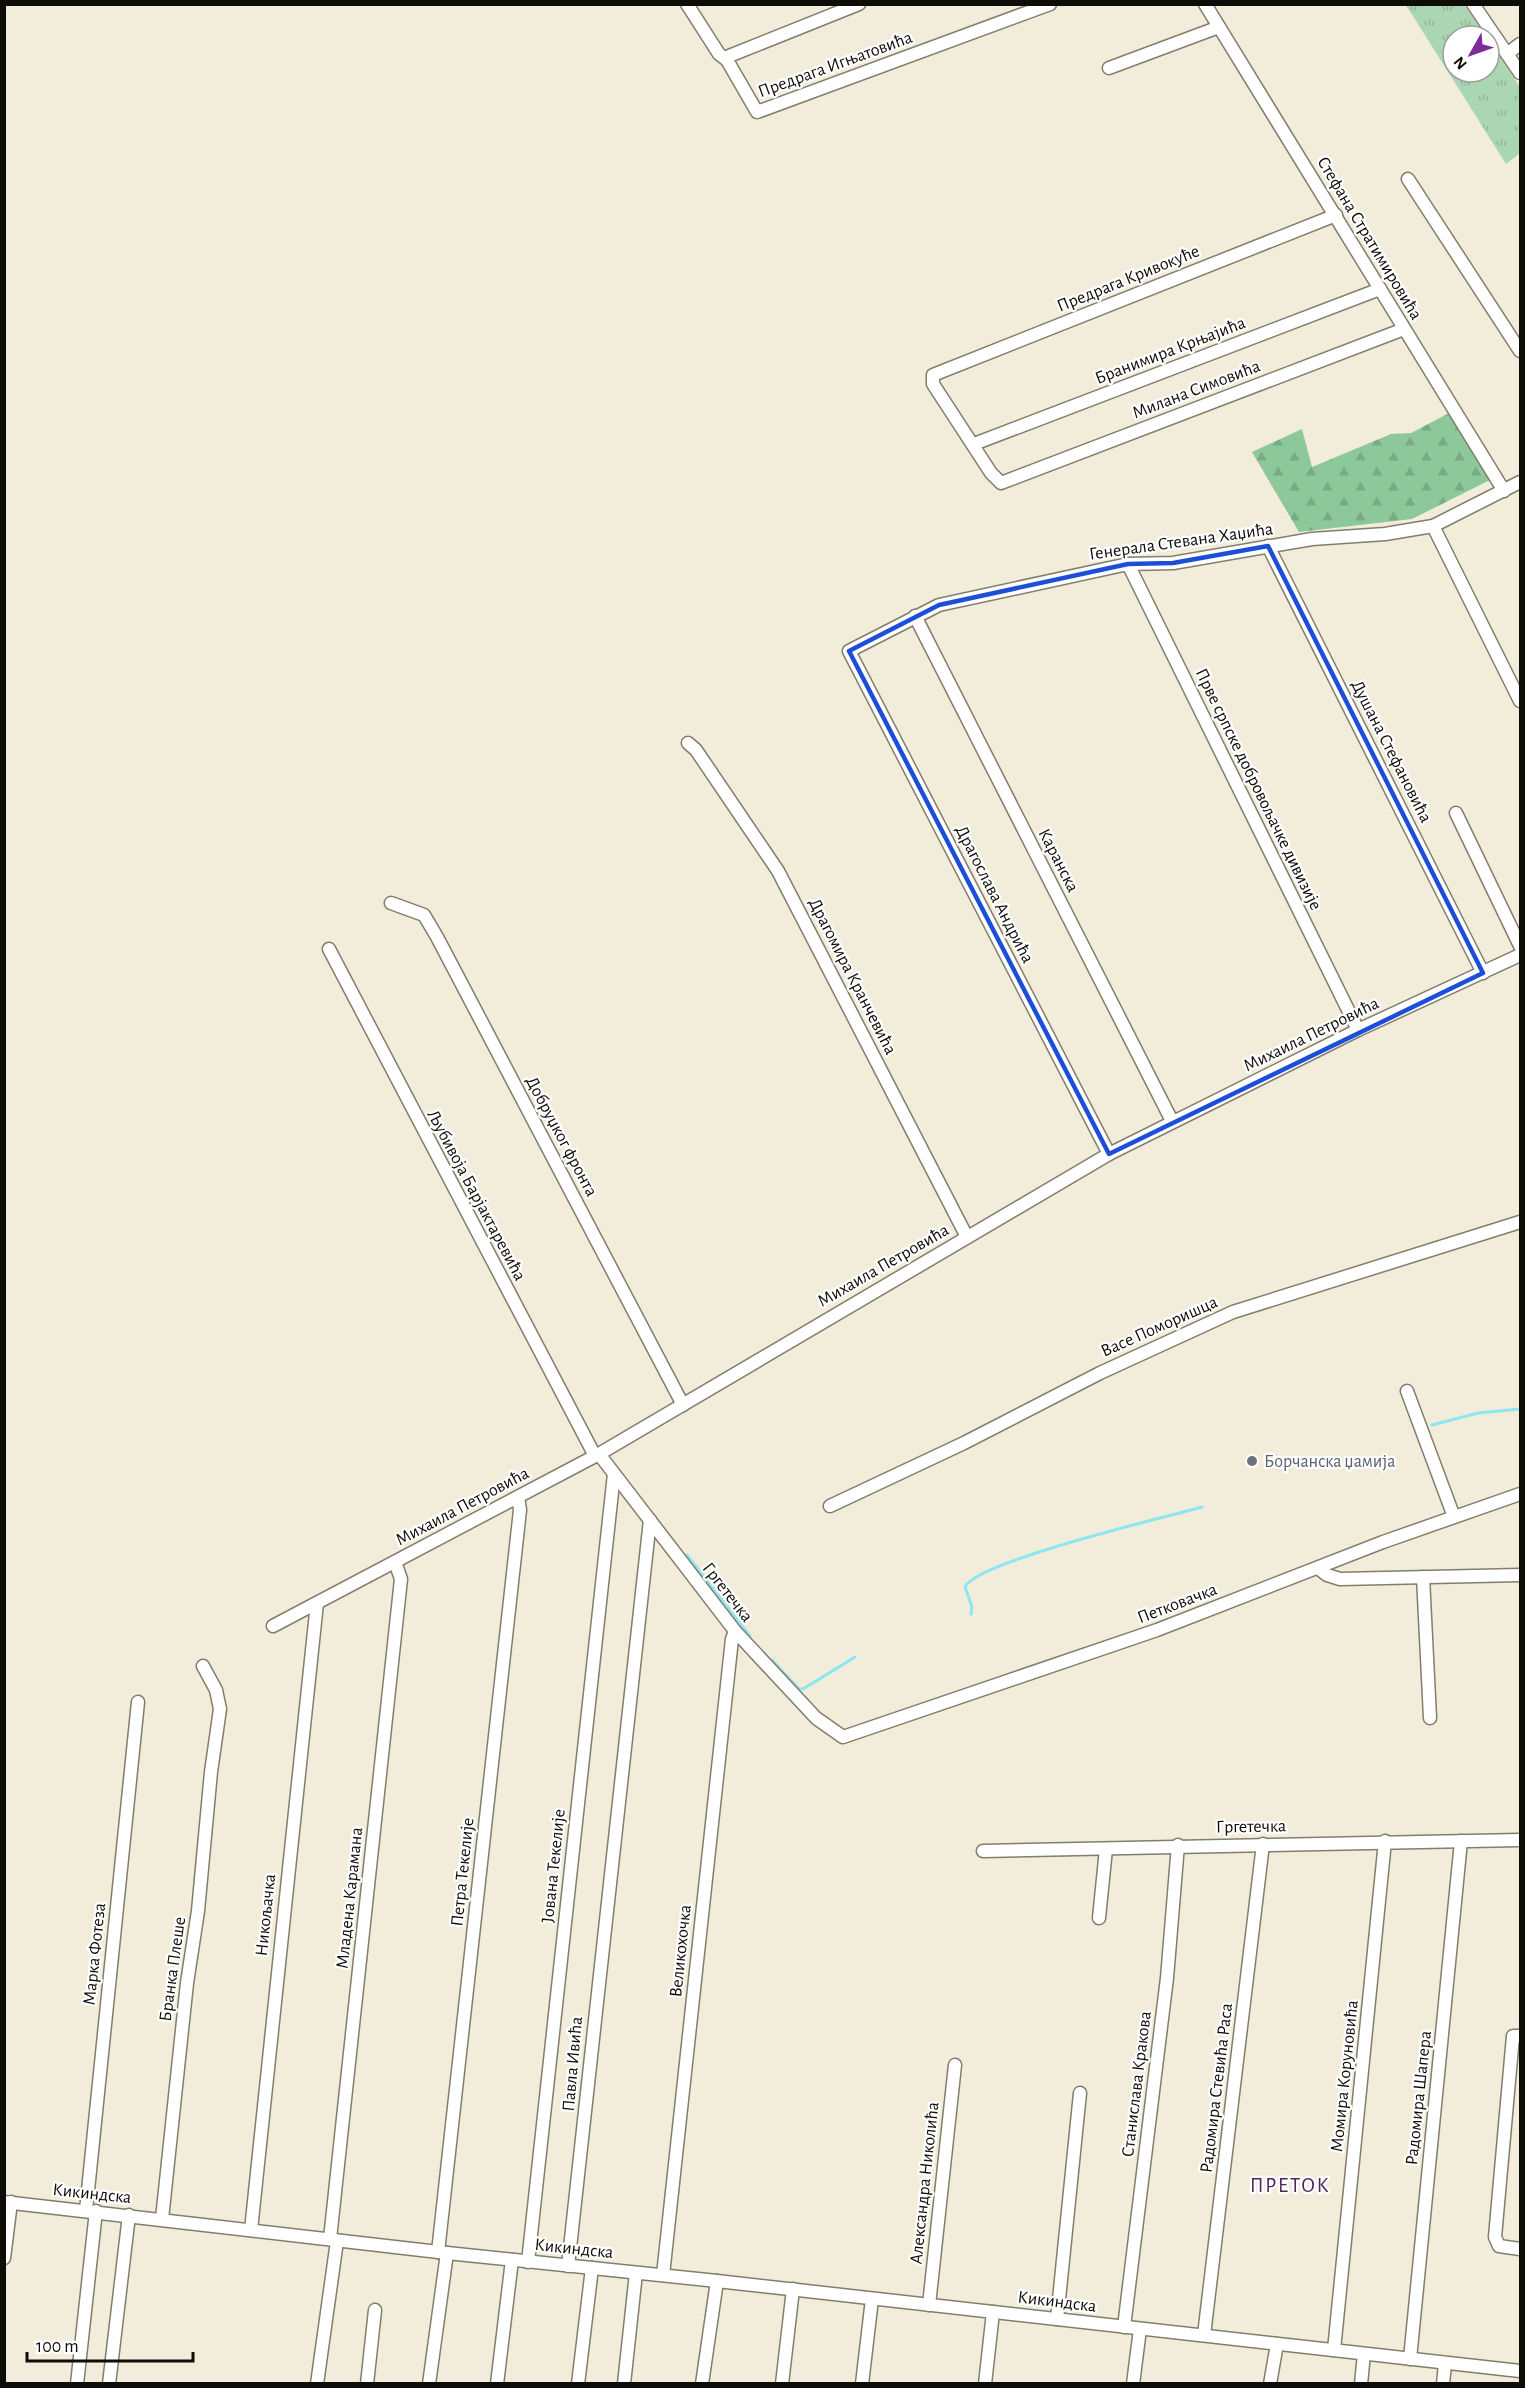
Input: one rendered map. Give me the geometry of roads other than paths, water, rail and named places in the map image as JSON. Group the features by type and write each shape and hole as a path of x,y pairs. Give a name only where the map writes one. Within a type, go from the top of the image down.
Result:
{"street":[{"path":"687,4 719,54 727,60 734,52 859,4"},
{"name":"Предрага Игњатовића","path":"727,60 757,112 762,112 1050,4"},
{"name":"Стефана Стратимировића","path":"1205,4 1504,491"},
{"path":"1473,4 1521,73"},
{"path":"1109,68 1219,27"},
{"path":"1507,54 1521,44"},
{"path":"1408,178 1521,351"},
{"name":"Предрага Кривокуће","path":"974,444 960,428 933,384 933,375 1336,215"},
{"name":"Бранимира Крњајића","path":"974,444 1380,289"},
{"name":"Милана Симовића","path":"974,444 991,473 1001,483 1404,329"},
{"name":"Генерала Стевана Хаџића","path":"849,651 915,615 939,605 1128,564 1173,563 1268,546 1433,526 1521,482"},
{"path":"1433,526 1521,701"},
{"name":"Душана Стефановића","path":"1268,546 1483,973"},
{"name":"Прве српске добровољачке дивизије","path":"1128,564 1358,1030"},
{"name":"Каранска","path":"915,615 1172,1121"},
{"name":"Драгослава Андрића","path":"849,651 1109,1154"},
{"name":"Драгомира Кранчевића","path":"688,743 696,750 778,871 967,1237"},
{"path":"1456,813 1521,946"},
{"name":"Добруџког фронта","path":"391,903 424,915 437,937 683,1406"},
{"name":"Љубивоја Барјактаревића","path":"329,949 597,1455"},
{"name":"Михаила Петровића","path":"273,1626 597,1455 1109,1154 1358,1030 1521,955"},
{"name":"Васе Поморишца","path":"830,1506 964,1443 1100,1373 1233,1312 1521,1222"},
{"path":"1407,1391 1454,1517"},
{"name":"Гргетечка","path":"597,1455 735,1631 816,1718 843,1737"},
{"name":"Јована Текелије","path":"528,2262 614,1474"},
{"name":"Петковачка","path":"843,1737 1104,1649 1521,1494"},
{"name":"Петра Текелије","path":"429,2384 520,1510 518,1497"},
{"name":"Павла Ивића","path":"568,2266 587,2103 594,2019 614,1865 634,1644 650,1520"},
{"name":"Младена Карамана","path":"317,2384 401,1579 395,1562"},
{"path":"1318,1568 1327,1575 1340,1579 1521,1575"},
{"path":"1423,1577 1430,1718"},
{"name":"Никољачка","path":"251,2230 317,1603"},
{"name":"Великохочка","path":"663,2275 730,1649 735,1631"},
{"name":"Бранка Плеше","path":"162,2219 220,1709 218,1697 202,1666"},
{"name":"Марка Фотеза","path":"77,2384 138,1702"},
{"name":"Гргетечка","path":"983,1851 1178,1845 1521,1840"},
{"name":"Момира Коруновића","path":"1334,2350 1385,1841"},
{"name":"Радомира Шапера","path":"1410,2359 1461,1841"},
{"name":"Радомира Стевића Раса","path":"1204,2336 1263,1844"},
{"name":"Станислава Кракова","path":"1124,2327 1167,1978 1178,1845"},
{"path":"1099,1918 1106,1849"},
{"path":"1517,2036 1495,2237 1499,2246 1521,2249"},
{"name":"Александра Николића","path":"929,2305 955,2065"},
{"path":"1057,2319 1080,2093"},
{"path":"4,2258 8,2202"},
{"name":"Кикиндска","path":"8,2202 442,2253 793,2289 1521,2371"},
{"path":"109,2384 129,2215"},
{"path":"497,2384 512,2260"},
{"path":"578,2384 592,2268"},
{"path":"624,2384 636,2273"},
{"path":"702,2384 717,2281"},
{"path":"782,2384 793,2289"},
{"path":"862,2384 872,2299"},
{"path":"367,2384 375,2310"},
{"path":"985,2384 993,2312"},
{"path":"1133,2384 1140,2329"},
{"path":"1270,2384 1277,2344"},
{"path":"1361,2384 1364,2354"},
{"path":"1443,2384 1445,2364"}],"waterway":[{"path":"1432,1425 1478,1413 1520,1409"},
{"path":"971,1614 972,1607 965,1587 977,1577 1001,1565 1074,1541 1202,1507"},
{"path":"687,1555 750,1636"},
{"path":"772,1660 799,1689 803,1689 855,1657"}],"place":[{"name":"Борчанска џамија","path":"1252,1461"}],"district":[{"name":"ПРЕТОК","path":"1290,2185"}]}
